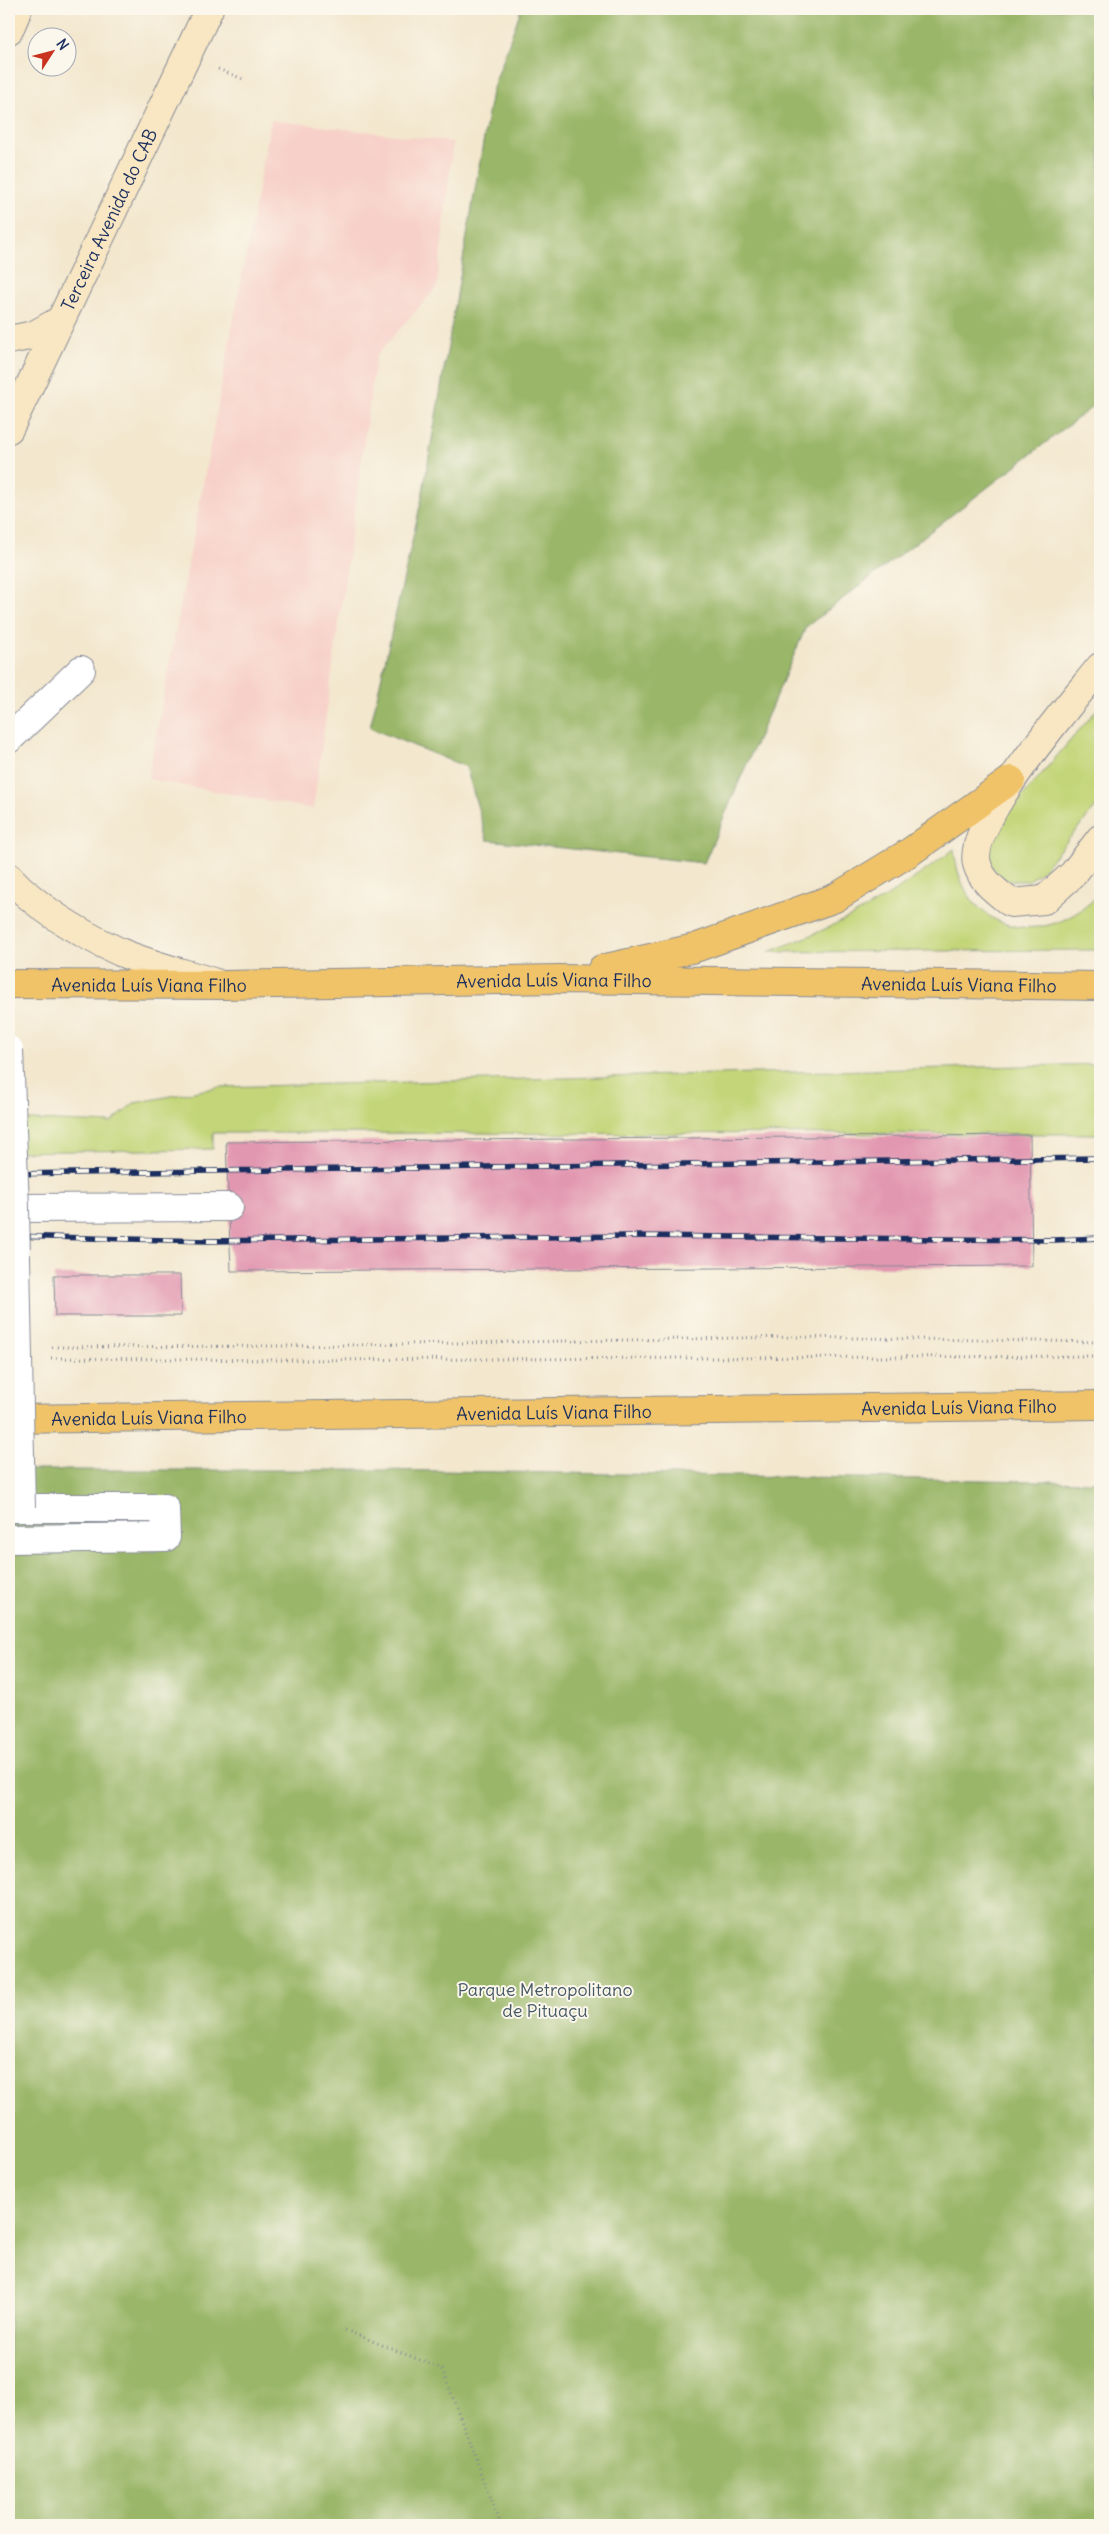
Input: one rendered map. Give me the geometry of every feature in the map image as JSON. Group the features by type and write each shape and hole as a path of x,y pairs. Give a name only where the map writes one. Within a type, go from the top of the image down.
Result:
{"highway":[{"path":"558,979 695,948 835,898 910,852 1011,780"},
{"name":"Avenida Luís Viana Filho","path":"9,984 225,985 558,979 1100,986"},
{"name":"Avenida Luís Viana Filho","path":"9,1420 1100,1406"}],"main road":[{"path":"9,30 18,9"},
{"name":"Terceira Avenida do CAB","path":"9,429 209,9"},
{"path":"9,340 34,335 60,321"},
{"path":"1100,666 1011,780 978,839 977,863 989,886 1011,903 1044,900 1073,874 1100,839"},
{"path":"9,877 24,894 67,923 121,952 225,985"}],"street":[{"path":"9,739 81,670"},
{"path":"9,1050 15,1208 13,1330 15,1508 165,1508 166,1537 9,1539"},
{"path":"15,1208 229,1207"}],"path":[{"path":"48,1347 290,1346 794,1337 1100,1342"},
{"path":"48,1358 296,1360 1100,1356"},
{"path":"345,2330 442,2369 501,2525"}],"shaded area":[{"path":"271,120 453,142 437,287 376,356 313,809 148,779"}],"green space":[{"path":"521,9 1100,9 1100,401 806,627 704,863 487,840 466,767 370,728 422,497 492,91"},
{"path":"1100,706 1100,802 1042,871 1028,881 1006,881 993,869 988,857 989,843 996,827"},
{"path":"954,849 960,878 972,900 989,916 1009,925 1032,927 1055,923 1079,912 1100,893 1100,950 768,952 819,932 866,908 910,881"},
{"path":"1100,1064 1100,1134 213,1133 213,1149 9,1152 9,1119 111,1123 134,1103 220,1087"},
{"name":"Parque Metropolitano de Pituaçu","path":"9,1470 380,1470 1100,1482 1100,2525 9,2525"}],"building":[{"path":"1030,1135 1032,1266 231,1271 226,1142"},
{"path":"54,1275 180,1275 181,1316 55,1316"}],"railway":[{"path":"9,1174 1100,1158"},
{"path":"9,1236 208,1241 629,1236 1055,1240 1100,1238"}]}
